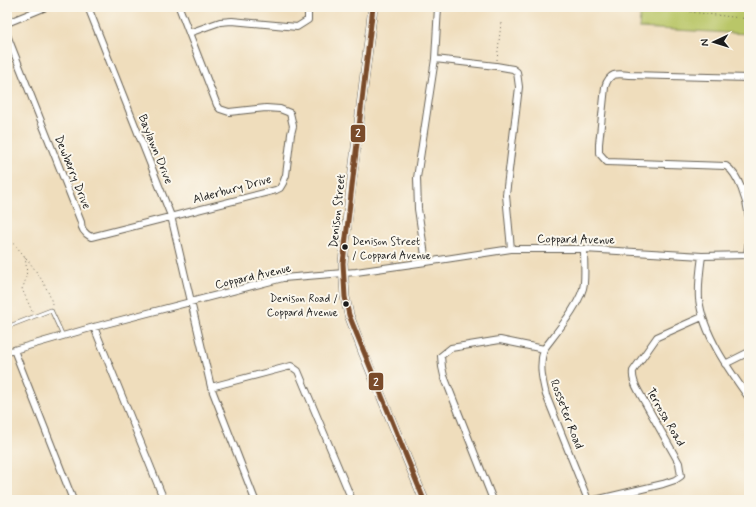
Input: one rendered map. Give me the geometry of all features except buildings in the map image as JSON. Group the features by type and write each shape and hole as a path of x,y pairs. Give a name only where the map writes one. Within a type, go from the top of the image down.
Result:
{"street":[{"path":"7,23 46,7"},
{"name":"Baylawn Drive","path":"88,7 171,216 211,387 255,500"},
{"name":"Alderbury Drive","path":"171,216 280,188 286,175 293,126 290,113 280,109 266,108 230,112 220,109 217,105 179,7"},
{"path":"189,33 220,22 232,21 297,27 308,20 308,7"},
{"name":"Denison Street","path":"373,7 348,213 344,272 345,297 349,315 363,352 424,500"},
{"path":"426,262 418,209 417,178 435,59 438,7"},
{"name":"Dewberry Drive","path":"7,35 81,222 81,228 86,234 91,236 98,235 171,216"},
{"path":"435,59 496,66 513,69 517,72 519,87 506,195 511,248"},
{"path":"749,78 629,75 619,73 611,76 605,87 599,144 599,153 607,162 726,166 735,173 748,209 749,217"},
{"path":"748,255 749,239"},
{"name":"Coppard Avenue","path":"7,352 94,327 283,278 426,262 511,248 584,249 702,256 748,255"},
{"name":"Rosseter Road","path":"584,249 584,284 581,294 544,349 541,357 541,378 546,395 588,500"},
{"path":"702,256 699,284 702,317 725,364 749,398"},
{"name":"Terrosa Road","path":"595,500 663,484 682,476 679,462 634,383 633,376 634,371 657,337 702,317"},
{"path":"94,327 164,500"},
{"path":"493,500 444,376 441,356 451,348 500,340 544,349"},
{"path":"14,350 74,500"},
{"path":"725,364 749,352"},
{"path":"211,387 291,366 298,371 352,500"}],"lane":[{"path":"7,327 51,310 63,336"}],"path":[{"path":"684,7 691,12 749,19"},
{"path":"496,66 501,23"},
{"path":"7,238 17,247 38,275 53,303 51,310"},
{"path":"25,257 27,278 22,289 34,316"}],"green space":[{"path":"641,7 749,7 749,34 639,28"}],"transit line":[{"name":"2","path":"373,7 343,263 345,297 349,315 424,500"}],"place":[{"name":"Denison Street / Coppard Avenue","path":"345,247"},
{"name":"Denison Road / Coppard Avenue","path":"346,304"}]}
